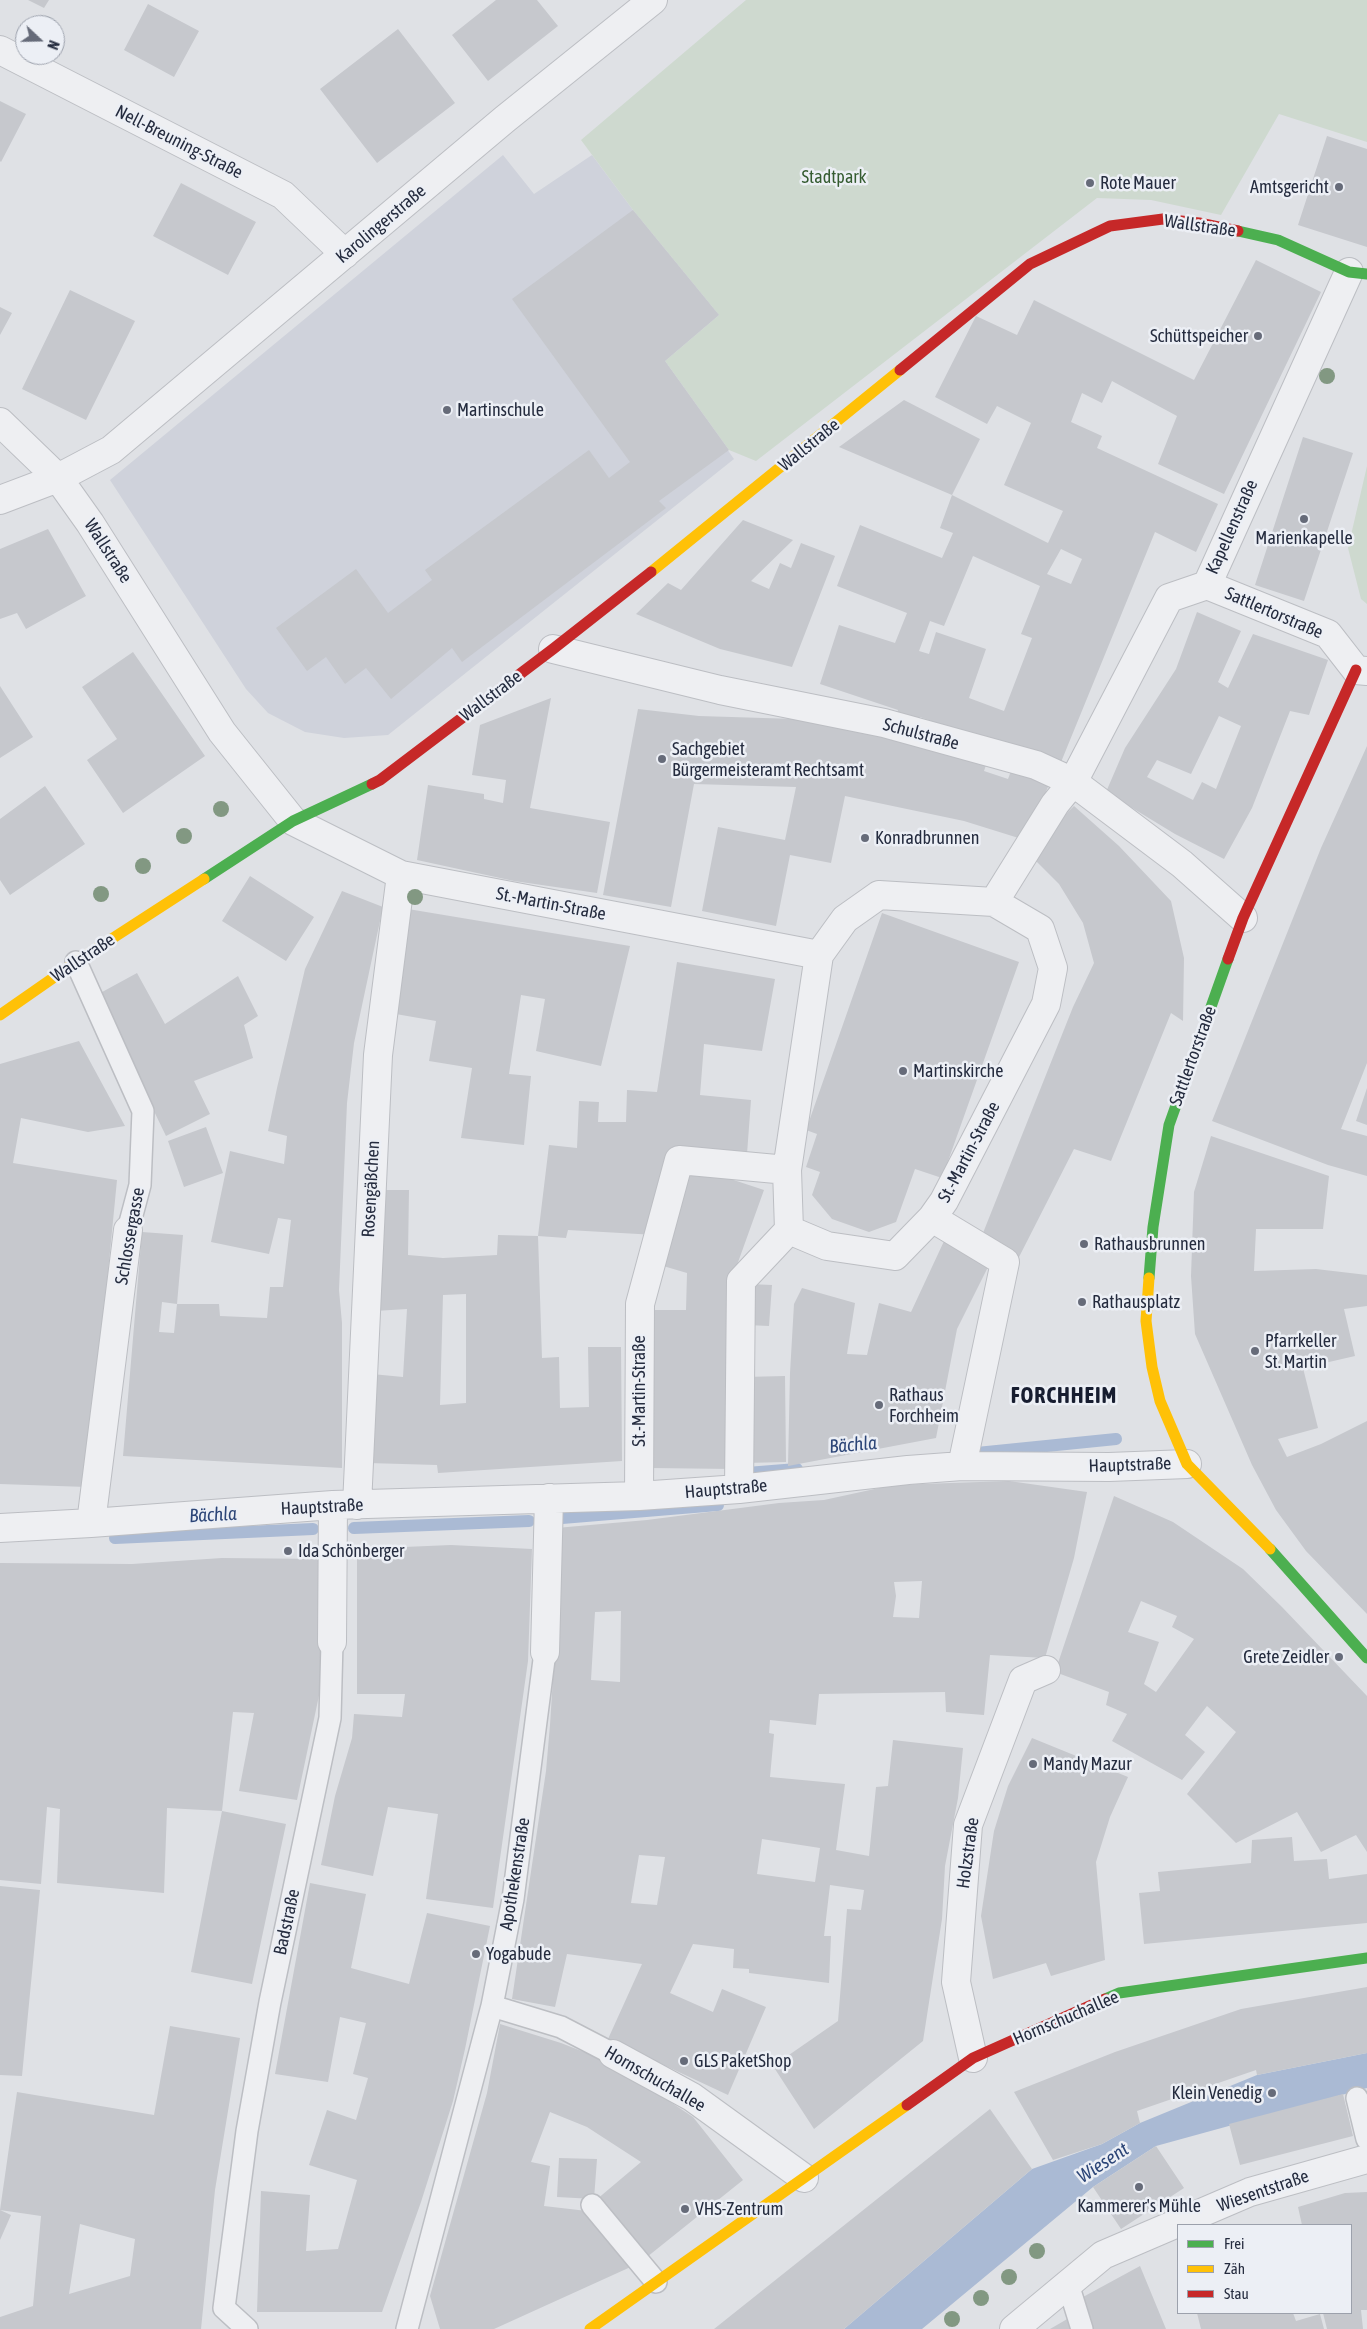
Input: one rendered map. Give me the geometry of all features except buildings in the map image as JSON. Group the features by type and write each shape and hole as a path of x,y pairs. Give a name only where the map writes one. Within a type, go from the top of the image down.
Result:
{"street":[{"name":"Karolingerstraße","path":"0,500 58,478 111,450 505,119 653,0"},
{"name":"Nell-Breuning-Straße","path":"0,50 283,195 344,254"},
{"name":"Wallstraße","path":"0,1015 76,962 293,821 380,780 553,649 760,485 1030,264 1110,226 1162,219 1199,223 1278,240 1358,273"},
{"name":"Kapellenstraße","path":"1073,782 1169,598 1207,585 1358,273"},
{"name":"Wallstraße","path":"0,422 58,478 90,523 222,732 293,821"},
{"name":"Sattlertorstraße","path":"1187,1464 1160,1401 1152,1367 1146,1321 1153,1227 1169,1125 1243,918 1362,671 1328,634 1207,585"},
{"name":"Schulstraße","path":"553,649 720,690 884,723 1036,765 1073,782 1182,864 1243,918"},
{"path":"994,902 1055,804 1073,782"},
{"name":"St.-Martin-Straße","path":"293,821 401,875 819,955"},
{"name":"Rosengäßchen","path":"345,1505 378,1055 401,875"},
{"name":"St.-Martin-Straße","path":"879,895 994,902 1040,929 1053,968 1046,1004 944,1201 932,1218 895,1256 827,1246 789,1230 787,1170 819,955 845,920 879,895"},
{"name":"St.-Martin-Straße","path":"639,1496 640,1304 679,1160 787,1170"},
{"path":"932,1218 1005,1262 962,1466"},
{"name":"Schlossergasse","path":"91,1523 128,1230"},
{"path":"739,1489 741,1281 789,1230"},
{"name":"Hauptstraße","path":"0,1528 345,1505 639,1496 739,1489 908,1470 962,1466 1109,1467 1187,1464 1270,1549 1367,1658"},
{"name":"Apothekenstraße","path":"545,1652 549,1498"},
{"name":"Badstraße","path":"332,1642 345,1505"},
{"name":"Holzstraße","path":"973,2058 956,1982 968,1825 1023,1680 1046,1670"},
{"name":"Hornschuchallee","path":"590,2329 973,2058 1119,1993 1367,1958"},
{"name":"Hornschuchallee","path":"613,2054 692,2097 804,2178"},
{"name":"Wiesentstraße","path":"1014,2329 1103,2255 1250,2192 1367,2159"}],"lane":[{"name":"Schlossergasse","path":"76,962 143,1112 140,1185 128,1230"},
{"name":"Badstraße","path":"247,2329 224,2308 247,2131 270,2002 330,1718 332,1642"},
{"name":"Apothekenstraße","path":"407,2329 492,2006 513,1899 545,1652"},
{"name":"Hornschuchallee","path":"492,2006 561,2027 613,2054"},
{"path":"1357,2098 1367,2139"},
{"path":"592,2205 656,2282"},
{"path":"1068,2284 1082,2329"}],"shaded area":[{"name":"Martinschule","path":"503,155 534,194 592,155 633,210 719,315 665,361 734,459 388,735 344,738 305,732 268,713 246,689 110,480"}],"green space":[{"name":"Stadtpark","path":"746,0 1367,0 1367,142 1279,114 1221,215 1151,200 1097,198 756,461 729,450 665,361 719,315 633,210 581,140"},
{"path":"1367,466 1367,604 1361,599 1348,548"}],"water":[{"name":"Wiesent","path":"1367,2053 1367,2088 1156,2146 1093,2187 922,2329 844,2329 1032,2169 1102,2144 1140,2123 1257,2075"}],"waterway":[{"name":"Bächla","path":"967,1454 1116,1439"},
{"name":"Bächla","path":"747,1473 797,1469"},
{"name":"Bächla","path":"562,1518 718,1505"},
{"name":"Bächla","path":"354,1528 529,1521"},
{"name":"Bächla","path":"115,1538 313,1529"}],"traffic: fast":[{"path":"1238,231 1278,240 1349,272 1367,274"},
{"path":"204,879 293,821 372,784"},
{"path":"1149,1278 1153,1227 1169,1125 1228,959"},
{"path":"1270,1549 1367,1658"},
{"path":"1105,1999 1119,1993 1367,1958"}],"traffic: slow":[{"path":"651,572 900,370"},
{"path":"0,1015 76,962 204,879"},
{"path":"1149,1278 1146,1321 1152,1367 1160,1401 1187,1464 1270,1549"},
{"path":"590,2329 907,2105"}],"traffic: jam":[{"path":"900,370 1030,264 1110,226 1163,219 1199,223 1238,231"},
{"path":"372,784 380,780 553,649 651,572"},
{"path":"1228,959 1243,918 1356,670"},
{"path":"907,2105 973,2058 1105,1999"}],"place":[{"name":"Rote Mauer","path":"1090,183"},
{"name":"Amtsgericht","path":"1339,187"},
{"name":"Schüttspeicher","path":"1258,336"},
{"name":"Martinschule","path":"447,410"},
{"name":"Marienkapelle","path":"1304,519"},
{"name":"Sachgebiet Bürgermeisteramt Rechtsamt","path":"662,759"},
{"name":"Konradbrunnen","path":"865,838"},
{"name":"Martinskirche","path":"903,1071"},
{"name":"Rathausbrunnen","path":"1084,1244"},
{"name":"Rathausplatz","path":"1082,1302"},
{"name":"Pfarrkeller St. Martin","path":"1255,1351"},
{"name":"Rathaus Forchheim","path":"879,1405"},
{"name":"Ida Schönberger","path":"288,1551"},
{"name":"Grete Zeidler","path":"1339,1657"},
{"name":"Mandy Mazur","path":"1033,1764"},
{"name":"Yogabude","path":"476,1954"},
{"name":"GLS PaketShop","path":"684,2061"},
{"name":"Klein Venedig","path":"1272,2093"},
{"name":"Kammerer's Mühle","path":"1139,2187"},
{"name":"VHS-Zentrum","path":"685,2209"}],"district":[{"name":"FORCHHEIM","path":"1064,1396"}]}
